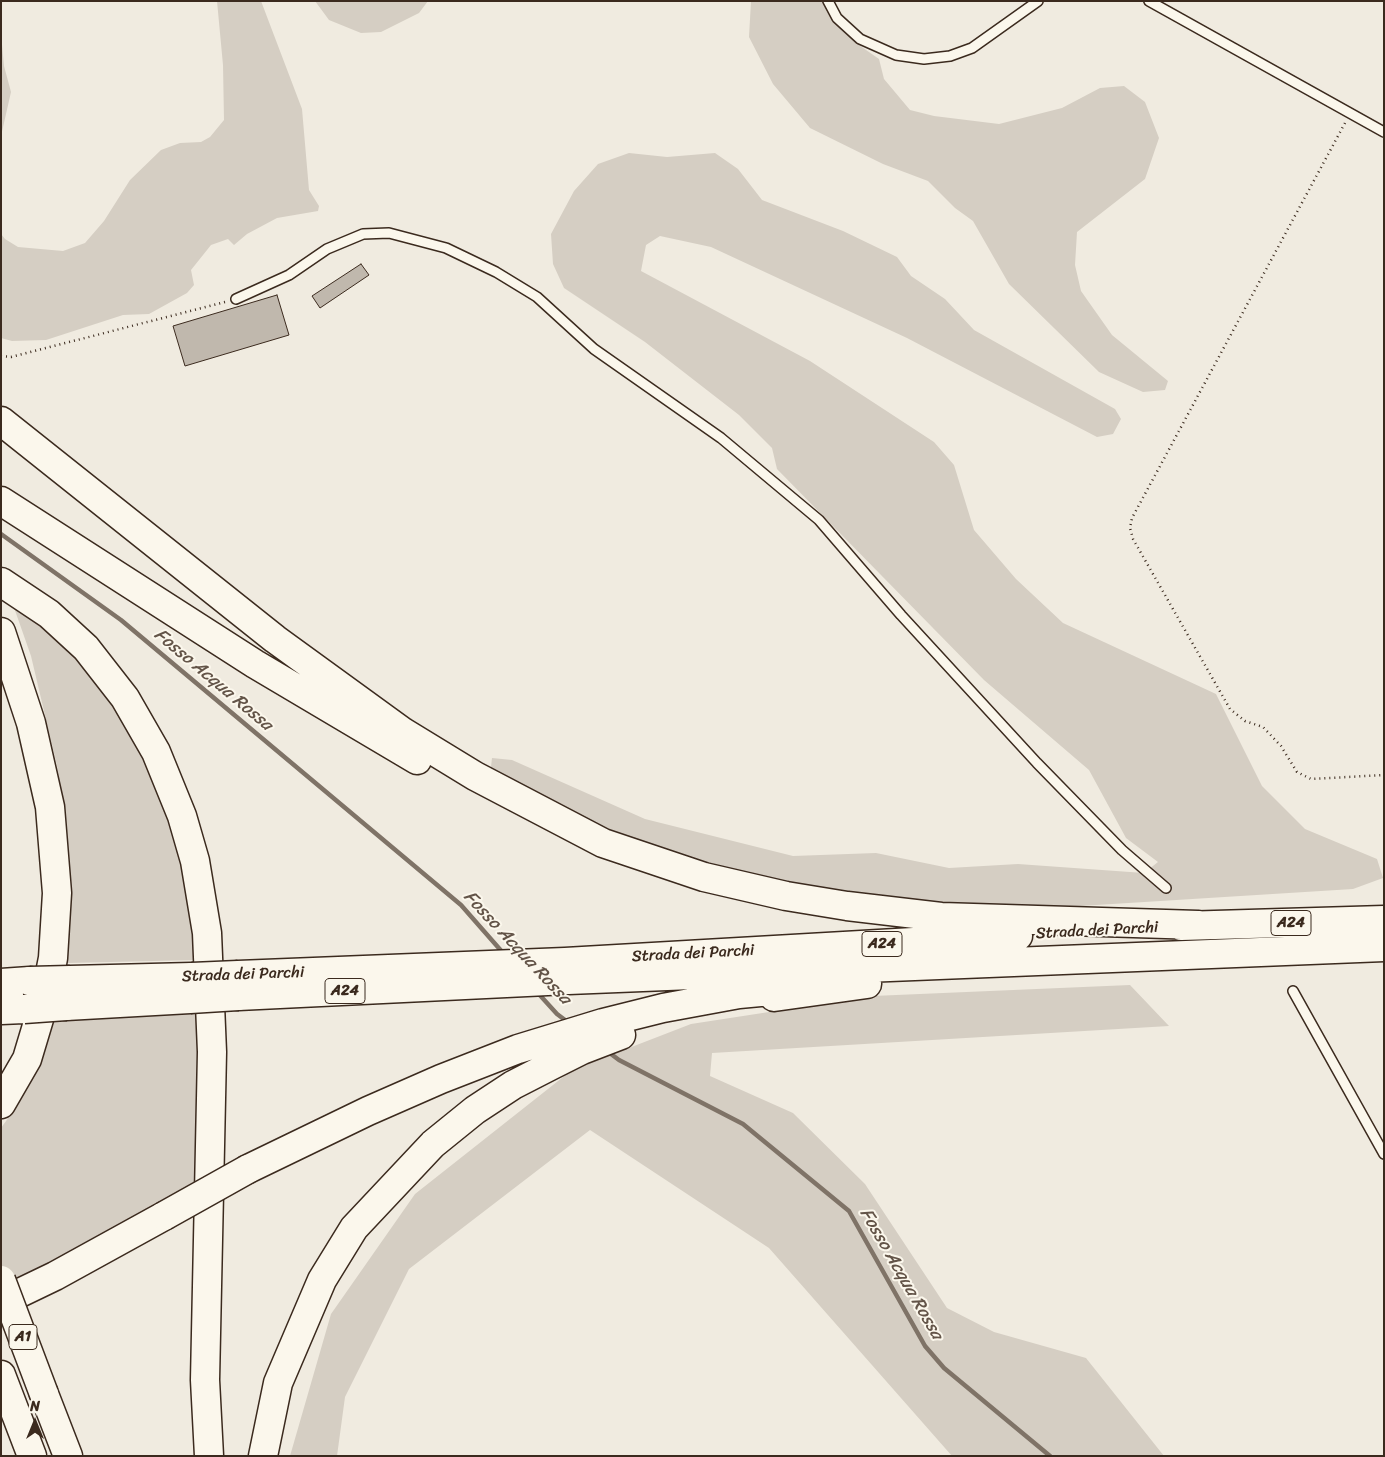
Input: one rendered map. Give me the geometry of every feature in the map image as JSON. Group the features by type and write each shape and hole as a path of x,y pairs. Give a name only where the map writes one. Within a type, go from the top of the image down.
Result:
{"highway":[{"path":"1,421 275,639 396,727 474,776 603,843"},
{"path":"1,501 247,659 395,748 464,786 522,814 603,843 704,877 786,896 847,906 941,917 1198,926"},
{"path":"1,582 49,614 68,631 86,648 126,698 156,752 182,816 195,861 207,933 212,1052 204,1380 209,1456"},
{"path":"1,1104 27,1059 45,999 53,958 57,893 50,807 31,723 2,633"},
{"name":"Strada dei Parchi","path":"566,971 1198,926 1384,920"},
{"name":"Strada dei Parchi","path":"13,1010 66,1006 191,988 450,976 566,971 1150,957 1384,947"},
{"path":"1,1302 55,1276 248,1169 368,1111 441,1079 518,1049 608,1030 663,1008 739,994 1150,957"},
{"name":"Strada dei Parchi","path":"1,983 70,980 191,988"},
{"path":"263,1456 278,1383 322,1280 354,1228 432,1144 474,1110 514,1085 582,1050 608,1030"},
{"name":"A1","path":"1,1280 68,1456"},
{"path":"1,1375 32,1456"}],"lane":[{"path":"828,1 837,18 860,39 896,55 924,58 950,56 972,48 1038,1"},
{"path":"1149,1 1384,132"},
{"path":"236,299 289,275 327,249 363,234 389,233 446,248 496,272 537,298 594,349 722,438 820,520 901,615 1037,763 1122,850 1166,888"},
{"path":"1293,991 1384,1154"}],"path":[{"path":"1351,113 1132,518 1130,528 1134,540 1230,709 1245,721 1263,728 1281,746 1297,772 1311,779 1384,775"},
{"path":"1,356 11,357 236,299"}],"shaded area":[{"path":"217,1 261,1 302,109 309,190 319,206 318,211 277,218 247,234 234,245 228,239 211,245 191,270 194,285 187,293 149,314 123,315 46,340 12,341 1,338 1,234 5,239 18,247 63,251 85,243 104,221 130,180 161,150 180,143 201,142 210,137 224,120 223,65"},
{"path":"315,1 428,1 419,13 381,32 361,33 329,20"},
{"path":"751,1 823,1 828,12 856,43 879,59 884,79 910,110 934,116 999,124 1062,108 1100,88 1124,86 1145,102 1159,138 1145,179 1077,232 1075,265 1081,291 1112,335 1168,381 1165,390 1143,392 1099,372 1009,284 973,221 955,208 928,181 883,164 810,128 773,84 749,37"},
{"path":"1,34 4,66 11,92 1,136"},
{"path":"629,153 667,157 715,153 738,169 762,200 843,231 897,257 911,276 945,299 974,330 1115,409 1121,419 1113,434 1097,437 907,338 711,247 660,236 646,245 641,271 810,361 934,442 954,465 974,530 1016,579 1063,623 1216,694 1262,786 1305,829 1377,859 1383,878 1353,889 1032,909 962,906 803,888 684,858 573,818 490,776 492,758 512,760 645,819 793,856 876,853 949,868 1018,864 1144,873 1158,862 1126,838 1089,770 984,680 777,469 772,448 739,415 645,342 564,288 553,264 551,234 574,191 598,164"},
{"path":"11,599 82,660 121,713 150,765 168,814 185,875 197,960 68,963 70,884 65,817 57,766 31,656"},
{"path":"1130,985 1169,1026 712,1053 710,1076 793,1113 865,1184 947,1308 994,1332 1086,1358 1164,1456 952,1456 769,1248 590,1130 409,1269 345,1397 337,1456 290,1456 331,1314 415,1194 572,1070 691,1024 873,996"},
{"path":"197,1013 198,1182 1,1289 1,1128 11,1114 36,1058 48,1019"}],"building":[{"path":"361,264 369,275 320,308 312,296"},
{"path":"277,295 289,335 185,366 173,326"}],"waterway":[{"name":"Fosso Acqua Rossa","path":"1,534 121,620 461,905 504,954"},
{"name":"Fosso Acqua Rossa","path":"537,992 557,1014 569,1023"},
{"name":"Fosso Acqua Rossa","path":"607,1051 619,1060 743,1124 849,1211 925,1346 944,1368 1050,1456"}]}
